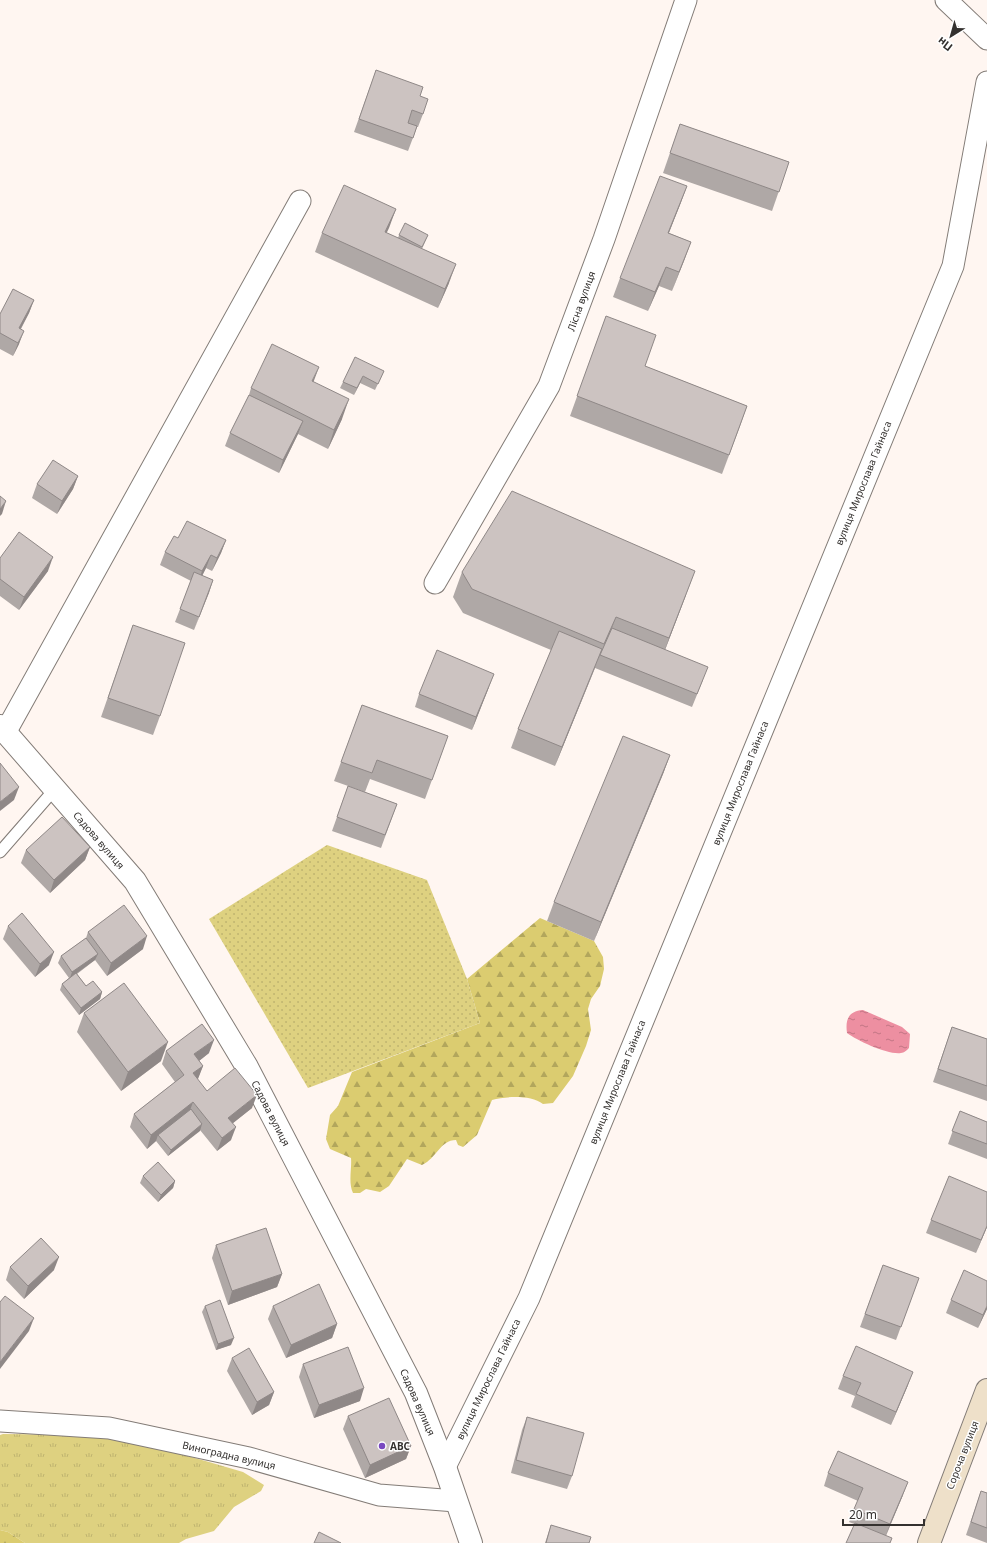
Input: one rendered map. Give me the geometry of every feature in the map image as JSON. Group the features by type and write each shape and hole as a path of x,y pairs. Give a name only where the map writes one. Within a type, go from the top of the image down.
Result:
{"main road":[{"name":"Сороча вулиця","path":"928,1543 987,1390"}],"street":[{"name":"Лісна вулиця","path":"435,583 549,386 604,239 686,0"},
{"path":"946,0 987,39"},
{"name":"вулиця Мирослава Гайнаса","path":"445,1467 529,1298 953,266 987,82"},
{"path":"2,730 300,202"},
{"name":"Садова вулиця","path":"2,730 135,881 247,1067 416,1393 445,1467 471,1543"},
{"name":"Виноградна вулиця","path":"0,1421 109,1428 249,1458 379,1496 456,1501"}],"lane":[{"path":"0,852 54,790"}],"green space":[{"path":"327,845 427,880 467,979 480,1023 308,1088 209,919"},
{"path":"540,918 594,941 603,957 604,969 600,986 591,999 588,1009 591,1030 573,1076 553,1103 543,1104 532,1099 519,1097 492,1100 477,1135 463,1147 458,1145 456,1140 446,1143 422,1165 407,1159 389,1186 380,1192 366,1189 360,1193 353,1193 350,1180 351,1158 330,1149 326,1139 330,1115 338,1106 352,1072 480,1023 467,979"},
{"path":"0,1435 96,1435 166,1450 243,1472 264,1485 261,1491 234,1507 214,1531 186,1539 179,1543 25,1543 8,1532 0,1530"},
{"path":"0,1530 8,1532 25,1543 0,1543"}],"water":[{"path":"863,1010 902,1027 910,1034 909,1048 902,1053 889,1052 858,1040 847,1033 847,1020 851,1014"}],"building":[{"path":"376,70 423,87 420,96 428,99 423,114 412,110 408,123 417,126 413,138 359,119"},
{"path":"680,124 789,162 779,192 670,153"},
{"path":"660,176 687,186 668,233 691,242 679,272 666,267 655,292 620,278"},
{"path":"344,185 396,209 385,232 456,264 445,289 322,233"},
{"path":"405,223 428,235 422,247 399,235"},
{"path":"13,289 34,300 19,328 24,331 18,343 0,333 0,314"},
{"path":"606,316 656,335 645,366 747,406 729,455 577,396"},
{"path":"272,344 319,367 312,381 349,399 334,430 251,388"},
{"path":"355,357 384,371 378,384 363,376 357,388 343,382"},
{"path":"249,395 303,421 283,460 230,433"},
{"path":"53,460 78,476 62,501 37,484"},
{"path":"512,491 695,571 669,638 616,617 604,644 472,589 462,572"},
{"path":"0,496 6,501 0,509"},
{"path":"187,521 226,540 217,558 211,555 202,571 165,552 174,536 178,538"},
{"path":"19,532 53,557 24,597 0,579 0,558"},
{"path":"194,572 213,580 199,617 180,609"},
{"path":"133,625 185,643 160,716 108,698"},
{"path":"612,628 708,667 697,694 600,655"},
{"path":"559,631 602,649 562,747 518,729"},
{"path":"437,650 494,674 476,717 419,694"},
{"path":"362,705 448,736 432,780 377,760 372,773 341,762"},
{"path":"623,736 670,755 601,922 554,902"},
{"path":"0,763 19,787 0,802"},
{"path":"348,786 397,804 385,835 337,817"},
{"path":"62,817 90,847 54,880 26,850"},
{"path":"124,905 147,936 111,963 88,932"},
{"path":"22,913 54,952 40,964 8,926"},
{"path":"86,938 98,954 72,972 61,956"},
{"path":"76,973 86,986 93,981 102,992 81,1008 62,984"},
{"path":"124,983 168,1042 128,1072 84,1013"},
{"path":"202,1024 214,1040 194,1054 203,1066 193,1073 207,1091 235,1068 257,1095 228,1118 236,1127 222,1138 193,1102 151,1135 134,1114 184,1075 166,1051"},
{"path":"952,1027 987,1039 987,1086 938,1069"},
{"path":"191,1109 202,1124 171,1150 158,1135"},
{"path":"960,1111 987,1122 987,1144 952,1131"},
{"path":"158,1162 175,1181 161,1195 143,1176"},
{"path":"949,1176 987,1192 987,1226 981,1240 931,1220"},
{"path":"266,1228 282,1274 232,1291 216,1245"},
{"path":"41,1238 59,1257 28,1286 10,1267"},
{"path":"883,1265 919,1278 901,1327 865,1314"},
{"path":"964,1270 987,1281 987,1306 983,1315 951,1300"},
{"path":"319,1284 337,1324 291,1345 273,1306"},
{"path":"5,1296 34,1318 0,1362 0,1302"},
{"path":"220,1300 234,1338 218,1344 205,1306"},
{"path":"856,1346 913,1372 896,1412 856,1394 861,1383 843,1376"},
{"path":"348,1347 364,1388 319,1405 303,1364"},
{"path":"249,1348 274,1392 257,1402 232,1358"},
{"path":"389,1398 411,1446 370,1465 348,1416"},
{"path":"527,1417 584,1433 572,1476 516,1460"},
{"path":"838,1451 908,1482 890,1524 854,1509 863,1488 828,1473"},
{"path":"981,1491 987,1493 987,1528 971,1522"},
{"path":"855,1523 892,1538 890,1543 846,1543"},
{"path":"551,1525 591,1537 589,1543 546,1543"},
{"path":"319,1532 341,1543 314,1543"}],"place":[{"name":"ABC","path":"382,1446"}]}
